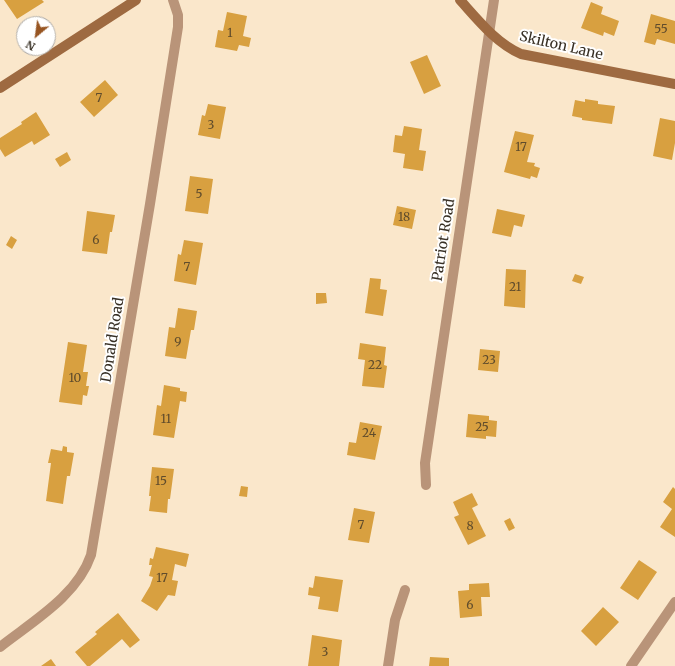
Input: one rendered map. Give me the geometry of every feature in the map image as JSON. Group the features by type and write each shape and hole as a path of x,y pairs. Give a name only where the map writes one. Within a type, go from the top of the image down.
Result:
{"street":[{"path":"0,88 136,0"},
{"name":"Donald Road","path":"0,647 70,591 85,571 92,551 178,27 177,12 173,0"},
{"name":"Skilton Lane","path":"460,0 490,32 508,48 521,54 675,84"},
{"name":"Patriot Road","path":"426,485 425,462 494,0"},
{"path":"388,666 395,620 405,590"},
{"path":"631,666 675,602"}],"building":[{"path":"4,0 42,0 44,2 22,16 16,16 16,18"},
{"path":"591,2 603,7 601,14 619,21 614,36 604,32 603,36 581,28"},
{"path":"227,12 247,16 243,36 251,38 249,47 239,45 237,51 215,47 218,30 223,31"},
{"path":"651,14 675,21 675,44 657,39 655,45 644,42"},
{"path":"427,55 441,86 424,94 410,62"},
{"path":"105,80 118,95 94,117 80,102"},
{"path":"585,99 598,101 598,104 615,106 612,124 582,120 582,118 572,116 575,100 585,102"},
{"path":"208,104 226,107 220,139 198,135 202,115 205,116"},
{"path":"36,112 50,135 34,145 32,141 5,157 0,149 0,138 22,124 21,122"},
{"path":"660,118 675,121 675,143 672,160 653,156"},
{"path":"404,126 422,129 419,150 426,151 423,171 403,168 405,154 393,152 395,135 402,136"},
{"path":"515,131 534,135 527,162 535,163 534,166 540,168 537,178 531,176 530,179 504,172"},
{"path":"67,152 71,160 60,167 55,159"},
{"path":"190,176 213,179 208,214 185,211"},
{"path":"397,206 416,210 412,229 393,225"},
{"path":"497,209 525,215 522,227 514,225 511,237 492,233"},
{"path":"87,211 115,215 112,232 110,232 107,254 82,251"},
{"path":"11,236 17,240 12,249 6,245"},
{"path":"184,240 203,243 196,285 174,281 178,254 181,255"},
{"path":"506,269 526,270 525,308 504,306"},
{"path":"575,274 584,277 581,284 572,281"},
{"path":"370,278 381,279 380,289 387,290 383,316 365,313"},
{"path":"316,293 326,293 327,303 316,304"},
{"path":"178,308 197,311 194,330 191,330 186,359 165,356 169,327 175,328"},
{"path":"68,342 87,345 83,372 88,372 86,386 89,386 87,396 83,395 82,405 59,402"},
{"path":"360,343 386,347 384,365 387,366 384,388 362,386 365,360 358,359"},
{"path":"480,349 500,351 498,372 478,370"},
{"path":"164,385 180,388 180,391 187,392 186,402 180,401 174,438 153,435 157,405 161,406"},
{"path":"468,414 489,416 489,420 497,421 496,437 486,436 486,439 466,437"},
{"path":"360,422 382,426 375,460 347,455 349,442 356,443"},
{"path":"63,446 67,447 67,452 74,453 70,476 67,476 63,504 46,501 51,463 48,463 51,449 62,451"},
{"path":"152,467 174,469 170,499 168,499 167,513 149,511"},
{"path":"241,486 248,487 247,497 239,496"},
{"path":"673,487 675,489 675,537 660,527 672,509 663,502"},
{"path":"472,493 478,505 472,508 486,536 468,545 454,517 459,515 453,502"},
{"path":"354,508 375,512 369,543 348,540"},
{"path":"510,518 515,528 509,531 504,521"},
{"path":"156,547 189,554 186,567 175,564 172,580 178,581 175,596 168,595 157,611 141,601 150,586 153,577 149,576 152,565 149,565 150,558 153,559"},
{"path":"639,560 657,572 638,600 620,588"},
{"path":"315,576 343,580 338,612 318,609 320,597 308,595 309,587 313,588"},
{"path":"489,583 490,597 481,597 482,616 460,618 458,591 469,590 469,584"},
{"path":"603,607 619,622 596,646 581,631"},
{"path":"118,613 140,640 130,648 122,639 90,666 87,666 75,652 97,634 95,632"},
{"path":"312,635 342,640 339,666 308,666"},
{"path":"430,657 449,658 449,666 429,666"},
{"path":"51,659 56,666 41,666"}]}
